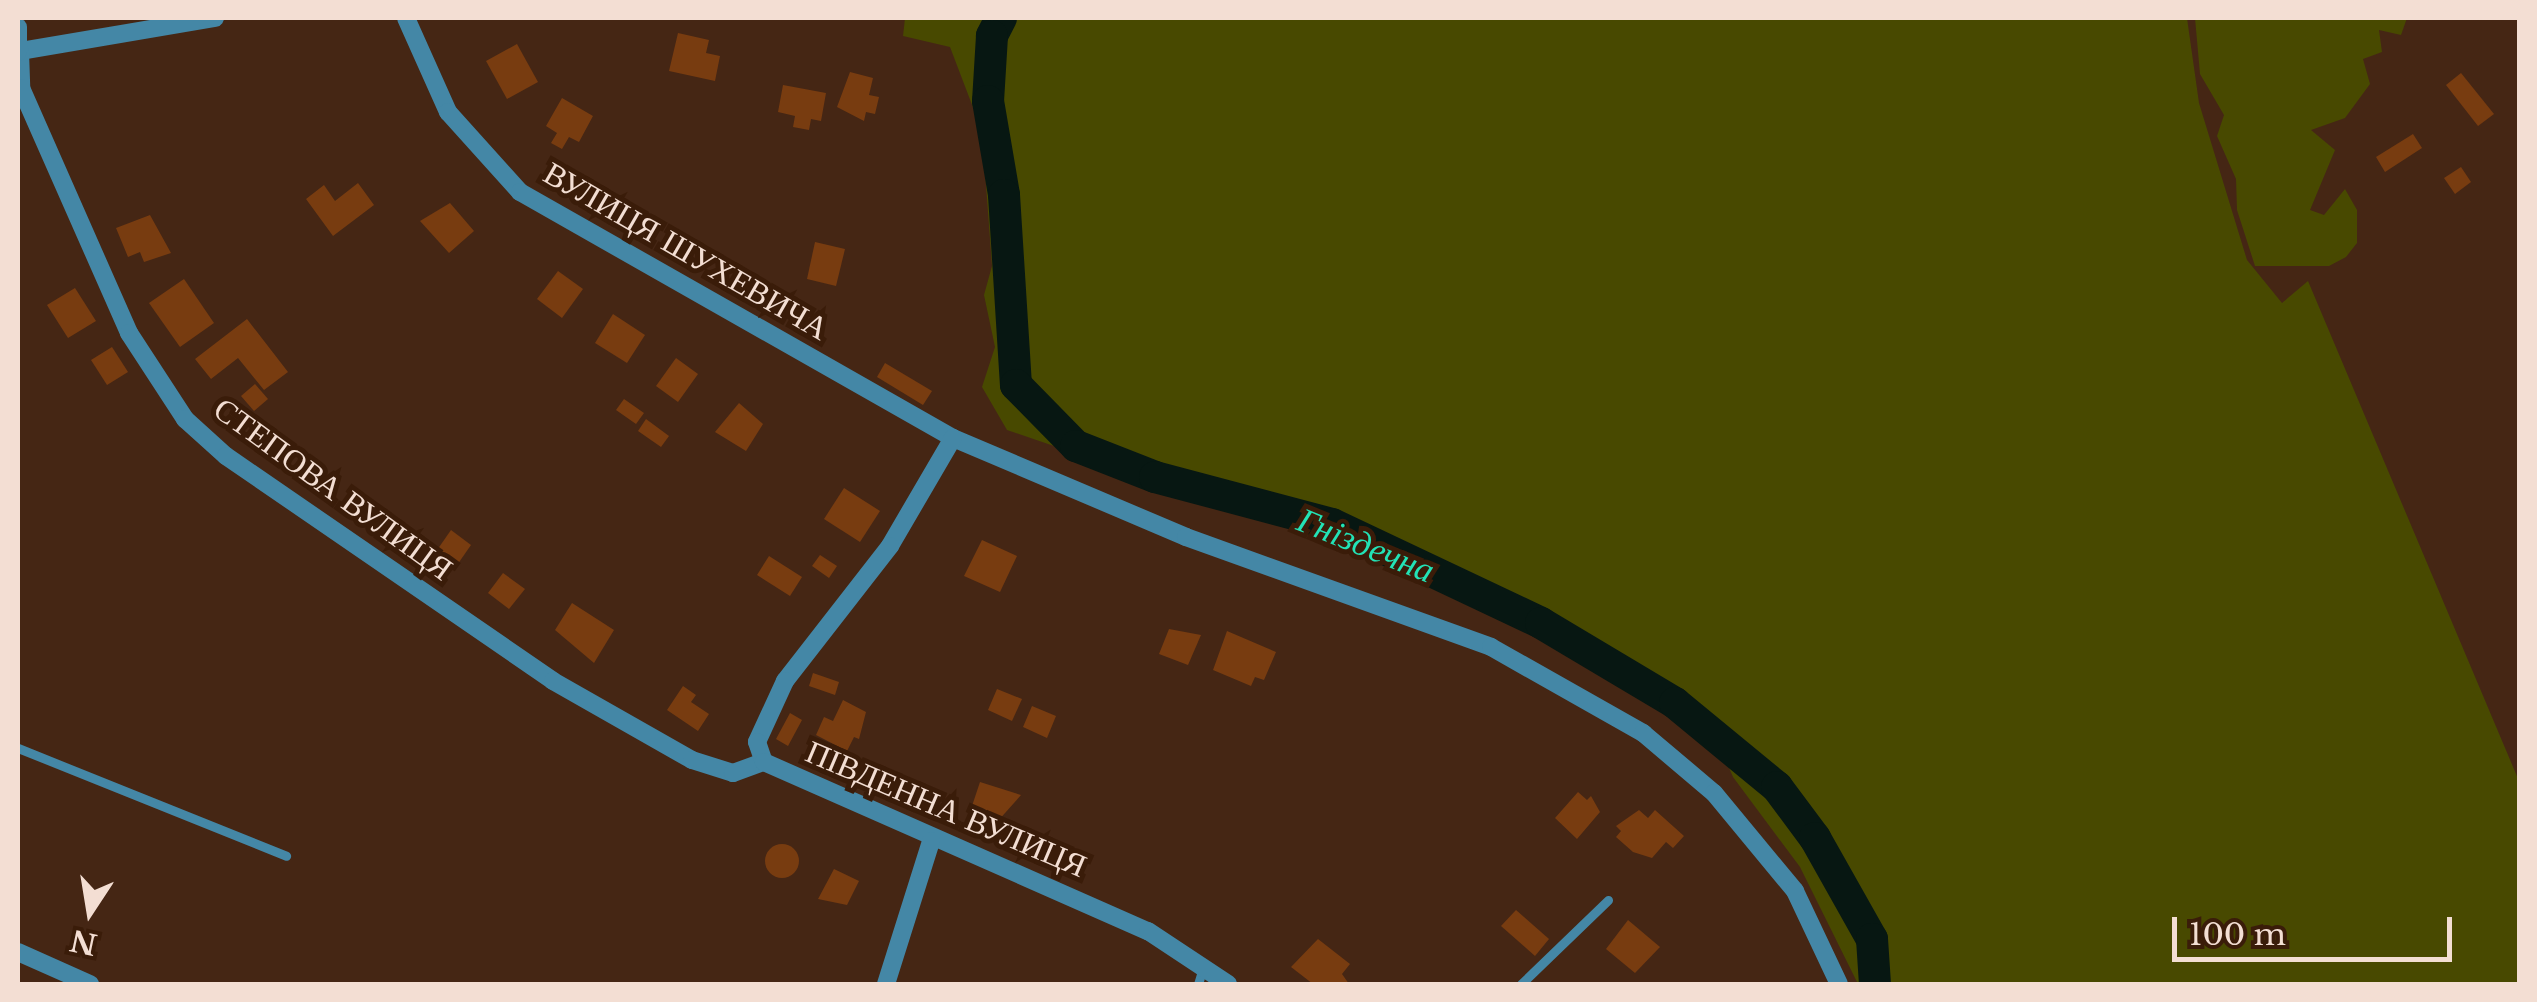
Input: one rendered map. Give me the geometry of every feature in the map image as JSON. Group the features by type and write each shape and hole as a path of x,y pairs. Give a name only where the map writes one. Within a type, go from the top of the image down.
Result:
{"street":[{"path":"19,52 215,18"},
{"name":"ВУЛИЦЯ ШУХЕВИЧА","path":"406,18 448,112 520,192 952,438 1186,537 1491,647 1643,732 1714,793 1795,890 1839,984"},
{"name":"СТЕПОВА ВУЛИЦЯ","path":"18,28 21,88 130,333 186,419 226,456 553,681 692,760 733,772 764,762"},
{"name":"ПІВДЕННА ВУЛИЦЯ","path":"952,438 890,546 785,680 757,742 764,762 932,840 1130,923 1200,976 1228,984"},
{"path":"886,984 932,840"},
{"path":"18,952 90,984"}],"lane":[{"path":"18,748 286,856"},
{"path":"1521,984 1608,900"}],"shaded area":[{"path":"905,18 2187,18 2199,103 2247,260 2282,303 2308,281 2519,781 2519,984 1858,984 1800,867 1733,777 1708,719 1616,650 1471,574 1419,555 1367,553 1328,542 1286,507 1242,498 1217,504 1171,467 1121,469 1007,430 982,387 995,347 984,295 992,266 982,131 950,47 903,36"},
{"path":"2195,18 2407,18 2401,35 2379,30 2382,52 2363,59 2370,84 2345,118 2311,130 2335,150 2310,210 2324,215 2345,189 2357,210 2357,243 2346,257 2329,266 2255,266 2237,210 2236,179 2217,136 2224,115 2200,74"}],"building":[{"path":"678,33 709,40 706,53 720,56 715,81 669,71"},
{"path":"517,44 538,82 507,99 486,61"},
{"path":"850,72 873,78 869,95 879,97 875,114 866,112 864,121 837,107"},
{"path":"2461,73 2494,114 2478,126 2446,85"},
{"path":"783,85 826,93 821,121 811,119 809,130 793,127 795,116 778,112"},
{"path":"562,98 593,116 579,142 569,137 562,149 551,143 557,133 546,126"},
{"path":"2413,134 2422,148 2385,172 2376,157"},
{"path":"2461,167 2471,182 2455,194 2444,178"},
{"path":"358,183 374,205 333,236 306,199 324,185 335,201"},
{"path":"450,203 474,231 449,253 420,221"},
{"path":"150,215 171,253 144,262 140,252 128,257 116,228"},
{"path":"815,242 845,249 836,286 807,279"},
{"path":"558,271 583,289 562,318 537,299"},
{"path":"184,279 214,323 180,347 149,303"},
{"path":"75,288 96,321 68,338 47,305"},
{"path":"613,314 645,335 627,363 595,343"},
{"path":"247,319 288,372 264,390 238,358 211,379 195,359"},
{"path":"112,347 128,372 107,385 91,360"},
{"path":"676,358 698,374 678,402 656,386"},
{"path":"885,363 932,391 923,405 877,377"},
{"path":"255,384 268,399 254,411 241,396"},
{"path":"624,399 644,413 636,424 616,410"},
{"path":"739,403 763,424 746,451 715,432"},
{"path":"646,419 669,436 661,447 638,431"},
{"path":"844,488 880,511 860,542 824,519"},
{"path":"451,530 471,545 455,568 435,553"},
{"path":"982,540 1017,556 1000,592 964,576"},
{"path":"820,555 837,566 829,578 812,566"},
{"path":"769,556 802,577 790,596 757,575"},
{"path":"503,573 525,589 509,609 488,593"},
{"path":"572,603 614,630 594,663 555,630"},
{"path":"1169,629 1201,635 1188,665 1159,654"},
{"path":"1227,631 1276,652 1264,680 1255,677 1251,686 1213,670"},
{"path":"813,673 839,682 835,695 809,686"},
{"path":"683,686 696,695 691,702 709,714 698,731 667,710"},
{"path":"997,689 1022,699 1012,721 988,710"},
{"path":"843,700 866,712 859,739 854,737 847,751 816,735 824,717 833,721"},
{"path":"1032,706 1056,716 1047,738 1023,727"},
{"path":"790,713 802,720 788,746 776,739"},
{"path":"980,782 1021,795 997,822 971,809"},
{"path":"1578,792 1587,800 1591,796 1600,812 1577,839 1555,818"},
{"path":"1639,810 1648,818 1655,810 1684,836 1673,848 1666,842 1652,858 1633,852 1616,837 1621,831 1616,826"},
{"path":"782,844 794,849 799,861 794,873 782,878 770,873 765,861 770,849"},
{"path":"834,869 859,881 847,905 818,899"},
{"path":"1516,910 1549,939 1535,956 1501,926"},
{"path":"1628,920 1660,947 1635,973 1606,949"},
{"path":"1318,939 1350,964 1342,974 1349,984 1313,984 1291,967"}],"waterway":[{"name":"Гніздечна","path":"1001,18 992,36 988,101 1004,195 1016,385 1076,446 1155,477 1332,524 1541,623 1675,703 1777,787 1815,838 1872,939 1875,984"}]}
